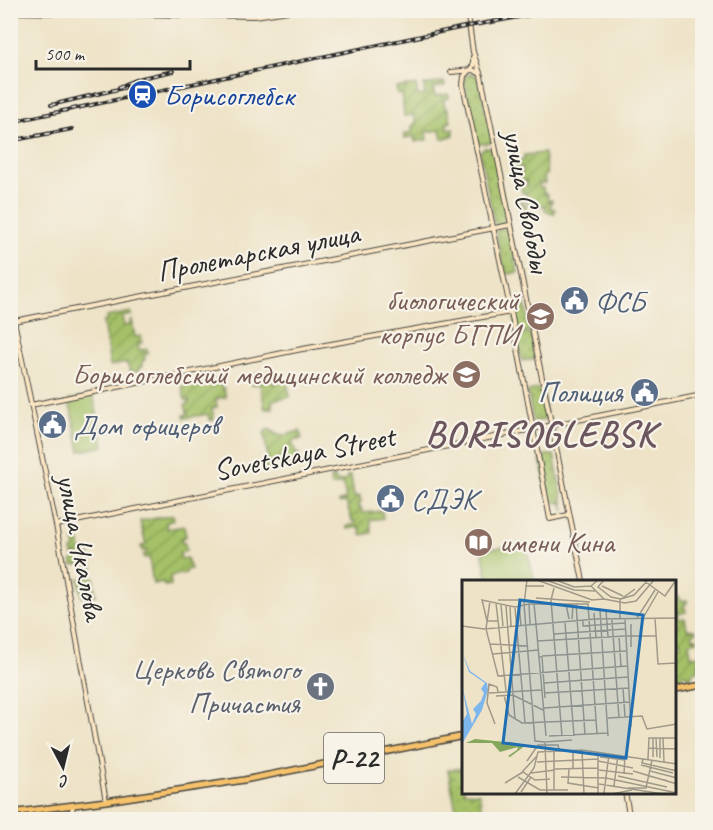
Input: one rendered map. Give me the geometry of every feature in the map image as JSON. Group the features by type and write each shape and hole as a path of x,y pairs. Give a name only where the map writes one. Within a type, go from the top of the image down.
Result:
{"highway":[{"path":"677,690 702,685"},
{"name":"Р-22","path":"10,813 73,806 244,780 462,736"}],"street":[{"path":"10,12 255,16 295,10"},
{"name":"улица Свободы","path":"467,10 473,63 463,78 464,85 511,312 532,429 550,519 568,516"},
{"name":"улица Свободы","path":"471,41 477,69 481,76 510,225 533,327 568,516 583,580"},
{"path":"464,85 460,75 451,72 468,72 477,69"},
{"name":"Пролетарская улица","path":"14,321 510,225"},
{"name":"улица Чкалова","path":"10,301 56,525 106,801"},
{"path":"31,405 297,350 511,312"},
{"name":"Sovetskaya Street","path":"56,525 702,395"},
{"path":"626,794 630,819"},
{"path":"70,819 73,806"}],"green space":[{"path":"466,75 478,76 493,143 478,144 464,80"},
{"path":"444,82 445,86 433,88 435,96 448,94 449,98 443,100 451,122 447,123 448,129 453,128 454,135 442,139 440,130 426,132 427,140 415,142 414,136 405,138 404,134 412,132 412,125 416,124 414,115 404,116 402,94 397,94 396,88 416,85 418,96 425,95 424,85"},
{"path":"493,148 506,224 496,225 494,222 480,151"},
{"path":"544,153 547,175 544,175 545,183 539,184 539,188 543,188 548,201 552,200 550,208 555,209 554,214 545,210 545,206 534,206 533,203 527,201 522,202 522,205 526,205 526,210 521,210 519,200 526,196 525,192 522,193 521,187 527,186 526,180 522,181 520,173 523,172 522,167 515,168 511,163 524,160 524,155"},
{"path":"508,228 518,273 505,274 496,232 499,229"},
{"path":"525,304 530,331 517,333 512,307"},
{"path":"131,312 132,315 122,317 124,326 130,325 132,320 135,337 141,336 142,343 138,344 139,350 147,349 148,354 144,354 145,360 142,361 139,371 130,372 127,363 110,366 103,322 107,321 106,317"},
{"path":"531,333 536,359 522,361 517,335"},
{"path":"271,372 273,384 287,381 290,397 272,400 273,408 265,409 260,384 251,385 250,376 260,374 261,378 267,377 267,373"},
{"path":"218,379 219,385 222,389 224,388 226,397 216,399 217,407 212,408 214,420 209,420 208,414 185,418 184,415 188,414 185,405 189,403 189,400 185,400 182,386 197,383 198,387 204,386 204,382"},
{"path":"542,388 547,419 533,422 528,391"},
{"path":"93,395 104,446 80,451 69,400"},
{"path":"271,429 276,435 281,436 300,431 302,439 292,441 296,454 299,454 298,465 290,466 288,459 275,461 275,464 270,465 271,470 265,471 264,460 268,459 264,433"},
{"path":"545,455 554,455 565,512 561,503 552,501 548,496 540,459"},
{"path":"347,476 351,476 354,497 360,496 361,503 358,504 358,508 361,508 363,513 382,511 383,518 370,520 372,533 361,535 360,527 347,529 347,526 356,524 352,521 346,502 339,503 346,499 343,484 331,486 330,478 335,477 336,482 347,480"},
{"path":"173,515 174,519 166,523 167,529 184,526 186,537 181,538 182,543 185,543 186,551 180,553 181,559 187,558 191,569 186,570 186,573 170,576 171,585 164,586 163,582 153,584 149,557 144,558 143,555 147,553 147,550 142,551 141,546 146,545 140,521"},
{"path":"79,540 81,552 90,555 93,571 90,572 91,577 94,577 95,582 93,582 96,589 92,590 92,593 96,595 82,597 79,579 87,578 86,564 73,565 72,560 78,558 77,554 73,555 72,550 75,549 74,541"},
{"path":"525,544 535,580 488,580 482,550"},
{"path":"677,597 680,601 687,600 684,604 686,612 678,614 679,619 685,618 687,629 695,630 696,633 692,634 697,641 689,643 691,656 701,655 702,662 698,662 701,669 692,673 692,677 688,678 682,674 681,680 677,676 677,647 681,645 680,641 677,642"},
{"path":"462,768 462,794 479,794 484,819 458,819 448,770"}],"railway":[{"path":"10,122 536,14 637,10"},
{"path":"119,87 137,79 173,71"},
{"path":"51,105 127,87"},
{"path":"10,141 72,129"}],"place":[{"name":"Борисоглебск","path":"143,95"},
{"name":"ФСБ","path":"574,301"},
{"name":"биологический корпус БГПИ","path":"540,317"},
{"name":"Борисоглебский медицинский колледж","path":"467,374"},
{"name":"Полиция","path":"644,392"},
{"name":"Дом офицеров","path":"53,425"},
{"name":"СДЭК","path":"390,499"},
{"name":"имени Кина","path":"478,542"},
{"name":"Церковь Святого Причастия","path":"321,686"}],"district":[{"name":"BORISOGLEBSK","path":"541,433"}]}
